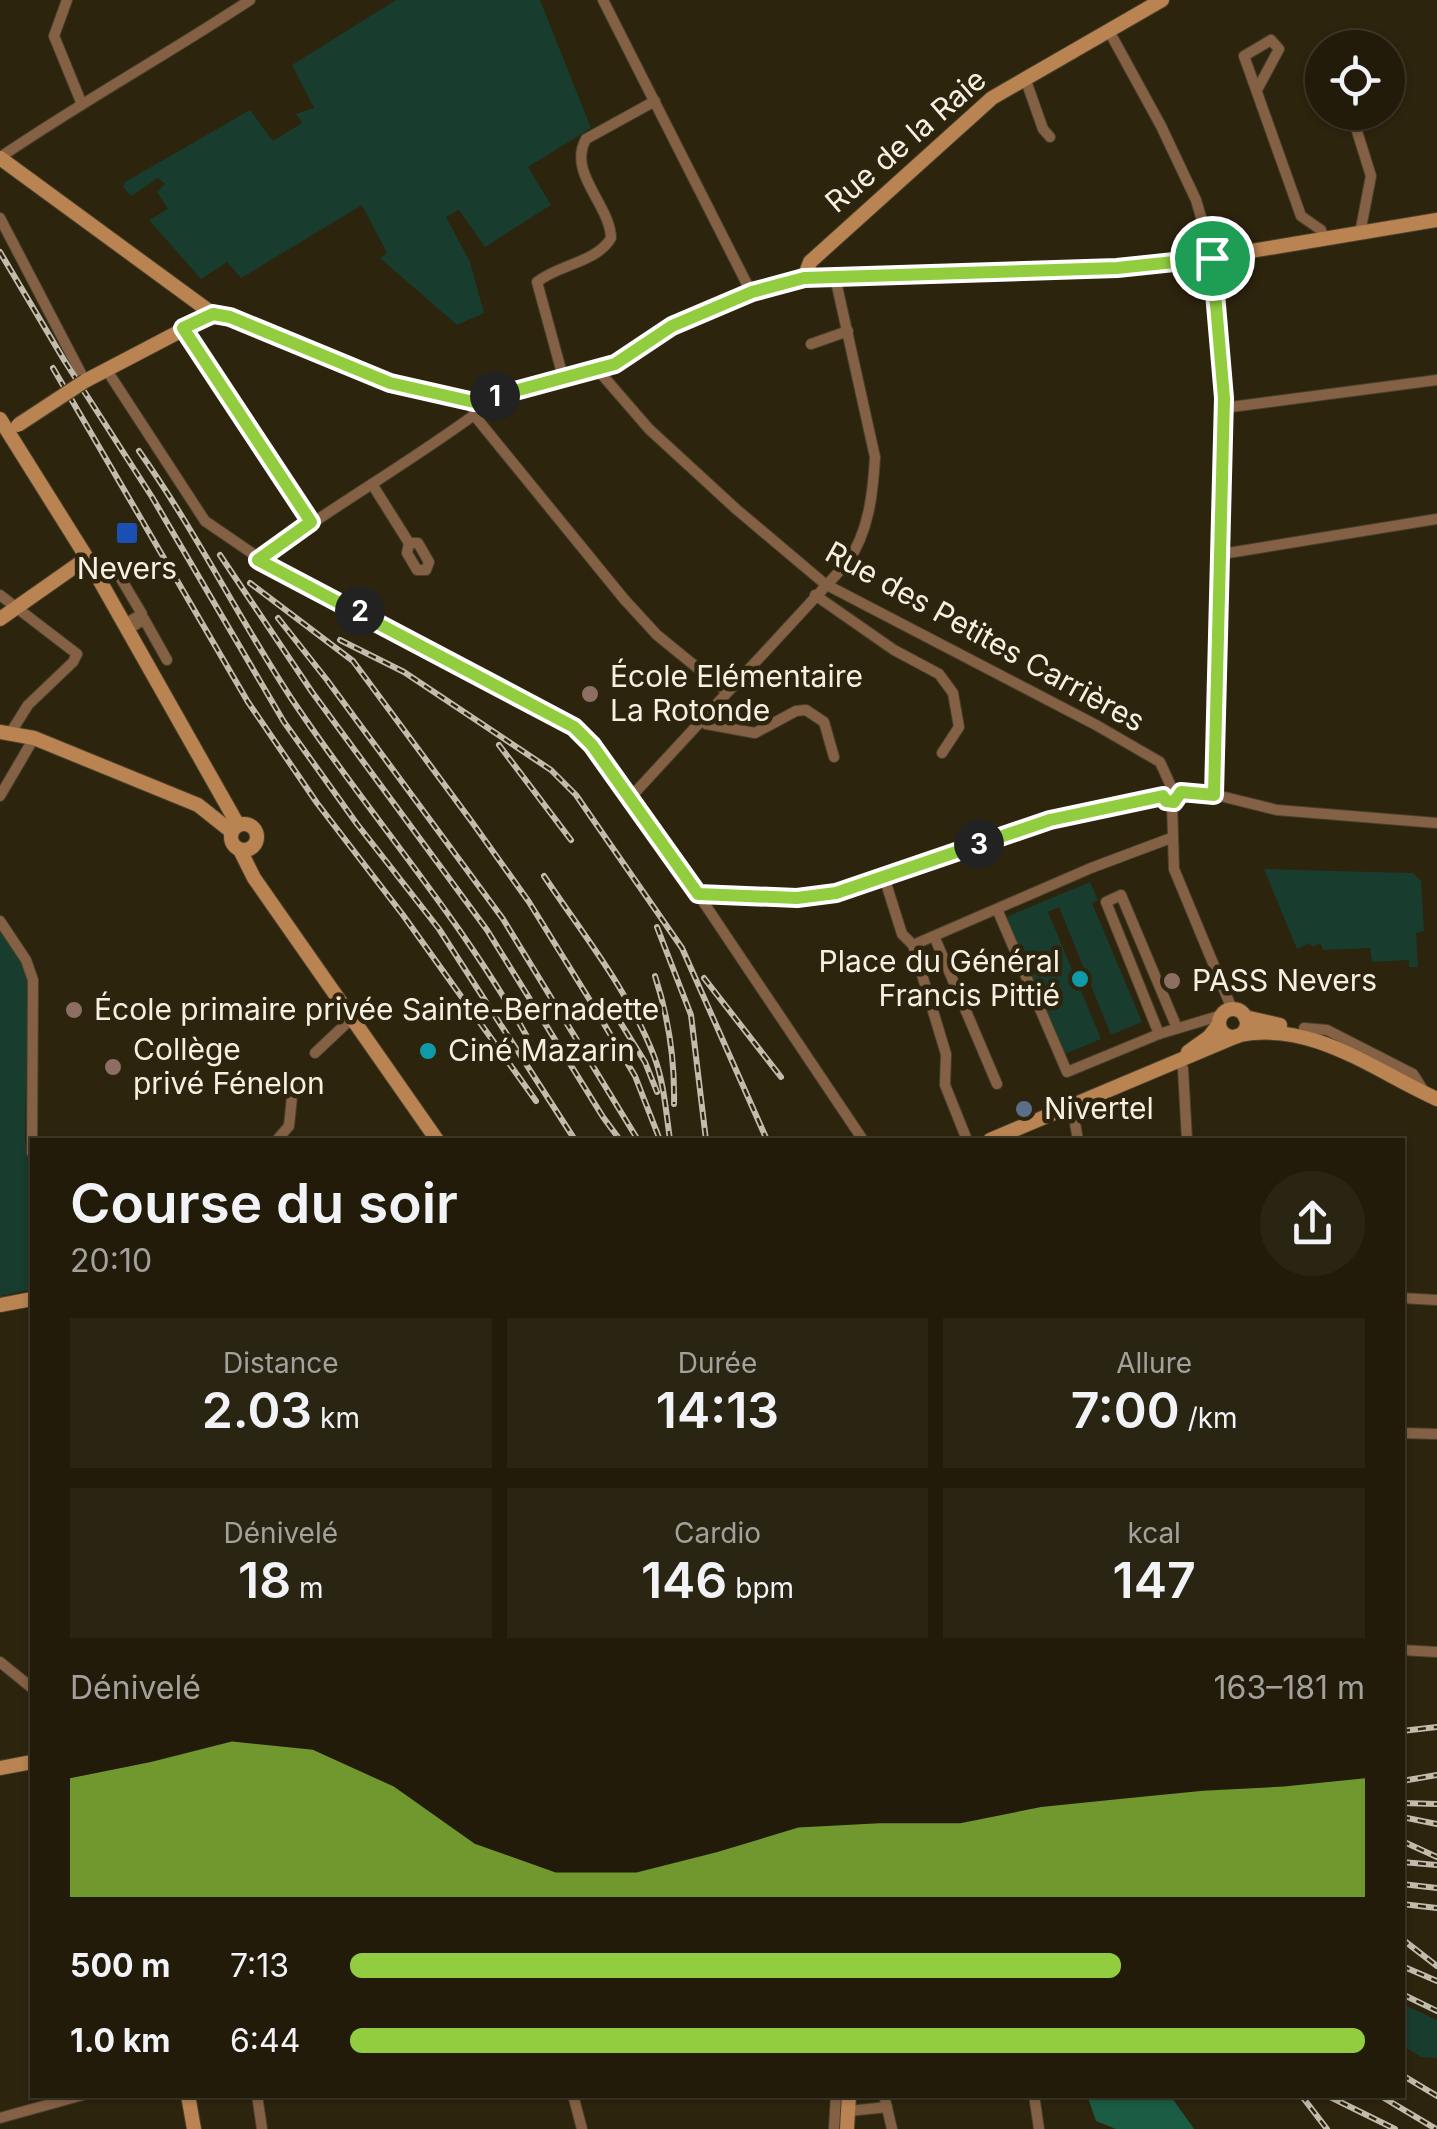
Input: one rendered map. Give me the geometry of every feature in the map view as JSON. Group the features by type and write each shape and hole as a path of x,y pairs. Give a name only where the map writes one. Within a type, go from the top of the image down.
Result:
{"main road":[{"name":"Rue de la Raie","path":"804,278 810,262 992,98 1162,0"},
{"path":"1,157 213,314 288,340 390,383 474,408 563,377 615,364 672,326 752,292 804,278 1117,268 1212,258 1437,220"},
{"path":"213,314 6,427 87,558 235,829 233,844 244,854 351,1019 436,1138"},
{"path":"0,619 87,558"},
{"path":"6,732 34,738 198,805 235,829"},
{"path":"235,829 247,824 256,831 257,842 244,854"},
{"path":"1228,1016 1313,1030 1330,1045"},
{"path":"1228,1016 1226,1035 1271,1030 1330,1045 1431,1096"},
{"path":"995,1138 1238,1035 1245,1029 1228,1016"},
{"path":"1177,1059 1209,1036 1228,1016"},
{"path":"0,1304 30,1299"},
{"path":"0,1768 30,1762"},
{"path":"189,2098 194,2129"},
{"path":"846,2129 849,2103"}],"street":[{"path":"67,0 54,36 81,102"},
{"path":"1,157 81,102 156,61 250,0"},
{"path":"603,0 752,292"},
{"path":"1109,31 1196,200 1212,258 1223,408 1214,795"},
{"path":"1257,90 1279,49 1271,40 1244,56 1302,216 1321,230 1324,239"},
{"path":"1025,78 1050,137"},
{"path":"563,377 538,282 596,254 612,238 608,220 584,173 580,148 586,139 654,101"},
{"path":"1356,130 1370,176 1360,233"},
{"path":"0,218 86,381"},
{"path":"628,799 847,563 860,544 874,485 876,456 835,278"},
{"path":"183,328 311,522"},
{"path":"811,344 848,330"},
{"path":"106,369 205,521 258,560 562,719 592,745 698,894 862,1138"},
{"name":"Rue des Petites Carrières","path":"596,369 649,429 825,584 1160,762 1170,784"},
{"path":"1223,408 1437,380"},
{"path":"258,560 311,522 422,454 474,408 624,599 658,635 726,692"},
{"path":"372,484 410,543"},
{"path":"1222,554 1437,519"},
{"path":"97,577 114,568 142,614 124,628"},
{"path":"0,595 75,650 77,657 28,704 6,732"},
{"path":"815,595 894,650 939,674 954,693 959,727 942,753"},
{"path":"124,628 144,619 167,660"},
{"path":"701,719 727,730 755,732 796,710 806,710 824,722 834,757"},
{"path":"0,796 34,738"},
{"path":"698,894 823,896 1050,820 1167,799 1179,800 1181,792 1170,784 1163,790 1167,799 1174,869 1224,995 1228,1016 1159,1034 1066,1072 997,909"},
{"path":"1181,792 1214,795 1277,810 1437,823"},
{"path":"912,945 1171,838"},
{"path":"884,877 902,934 912,945 946,1054 945,1086 966,1138"},
{"path":"1159,1034 1106,902 1121,895 1177,1028"},
{"path":"0,921 26,960 34,980 32,1138"},
{"path":"934,936 996,1084"},
{"path":"315,1052 351,1019"},
{"path":"1304,1028 1328,1030 1413,1074 1431,1096"},
{"path":"1177,1059 1184,1069 1187,1138"},
{"path":"279,1138 289,1126 293,1087"},
{"path":"1072,1106 1078,1138"},
{"path":"1405,1298 1437,1300"},
{"path":"1405,1433 1437,1434"},
{"path":"1405,1650 1437,1652"},
{"path":"0,1662 30,1686"},
{"path":"0,2118 72,2098"},
{"path":"257,2098 262,2129"},
{"path":"574,2098 582,2129"},
{"path":"834,2129 836,2098"},
{"path":"1035,2098 1040,2129"},
{"path":"849,2103 886,2101 892,2129"}],"green space":[{"path":"396,0 540,0 591,128 528,167 551,205 485,247 459,210 446,217 470,262 484,313 457,325 380,258 387,253 362,205 241,278 227,262 201,279 149,220 168,209 157,192 165,184 158,178 131,196 123,187 125,182 250,110 273,141 302,123 296,114 314,108 292,65"},
{"path":"1264,869 1413,873 1421,881 1424,931 1416,933 1418,967 1409,967 1409,960 1372,962 1370,948 1323,950 1320,943 1312,947 1310,943 1297,949"},
{"name":"Place du Général Francis Pittié","path":"1090,882 1098,900 1092,903 1142,1022 1111,1035 1059,907 1048,912 1101,1039 1060,1056 1001,919"},
{"path":"0,929 22,961 28,986 25,1139 30,1167 30,1288 0,1296"},
{"path":"1405,2005 1437,2020 1437,2058 1421,2057 1405,2047"},
{"path":"1088,2098 1172,2098 1194,2129 1116,2129 1096,2121"}],"railway":[{"path":"0,252 152,497 284,722 439,929 574,1138"},
{"path":"53,368 248,702 317,803 536,1101"},
{"path":"139,451 291,698 475,953 530,1042"},
{"path":"220,555 312,692 487,930 619,1138"},
{"path":"250,583 353,661 472,822 529,902 635,1076 659,1138"},
{"path":"278,618 503,919 637,1138"},
{"path":"340,640 404,672 551,770 576,795 682,948 766,1138"},
{"path":"499,745 571,840"},
{"path":"544,876 604,963 644,1032 660,1076 670,1138"},
{"path":"657,927 691,1015 706,1138"},
{"path":"655,976 670,1039 674,1104"},
{"path":"704,978 781,1077"},
{"path":"617,1017 645,1062 657,1092"},
{"path":"1405,1731 1437,1727"},
{"path":"1405,1780 1437,1775"},
{"path":"1405,1803 1437,1804"},
{"path":"1405,1818 1437,1824"},
{"path":"1405,1842 1437,1857"},
{"path":"1405,1862 1437,1865"},
{"path":"1405,1884 1437,1888"},
{"path":"1405,1904 1437,1908"},
{"path":"1405,1941 1437,1966"},
{"path":"1405,1967 1437,1981"},
{"path":"1405,1995 1437,2011"},
{"path":"1405,2077 1437,2096"},
{"path":"1303,2098 1327,2129"},
{"path":"1332,2098 1395,2129"},
{"path":"1384,2098 1436,2129"}],"place":[{"name":"Nevers","path":"127,533"},
{"name":"École Elémentaire La Rotonde","path":"590,694"},
{"name":"Place du Général Francis Pittié","path":"1080,979"},
{"name":"PASS Nevers","path":"1172,981"},
{"name":"École primaire privée Sainte-Bernadette","path":"74,1010"},
{"name":"Ciné Mazarin","path":"428,1051"},
{"name":"Collège privé Fénelon","path":"113,1067"},
{"name":"Nivertel","path":"1024,1109"}],"route":[{"path":"1212,258 1224,398 1214,795 1181,792 1174,802 1163,796 1050,820 836,893 797,898 698,894 592,745 574,727 258,560 311,522 183,328 213,314 230,317 390,383 474,402 615,364 672,326 752,292 804,278 1117,268 1212,258"}]}
